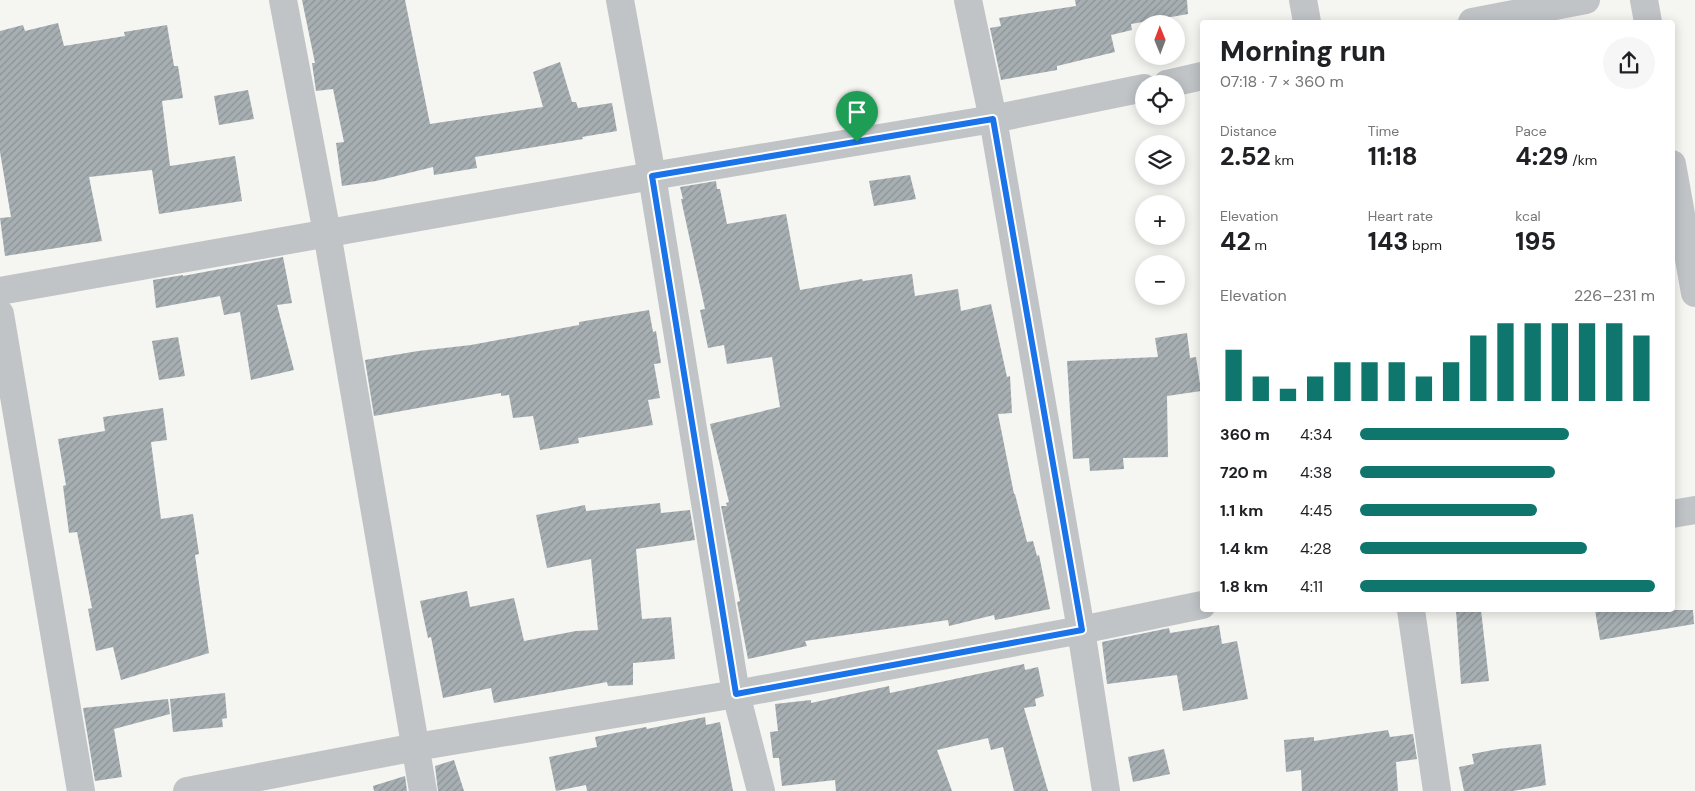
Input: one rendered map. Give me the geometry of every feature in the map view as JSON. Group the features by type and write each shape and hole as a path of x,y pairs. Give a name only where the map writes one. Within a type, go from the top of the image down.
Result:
{"street":[{"path":"283,0 326,233 423,791"},
{"path":"620,0 652,176 736,694 761,791"},
{"path":"968,0 993,119 1082,630 1106,791"},
{"path":"1303,0 1307,20"},
{"path":"1482,20 1586,0"},
{"path":"1644,0 1648,20"},
{"path":"1185,80 1200,76"},
{"path":"0,291 652,176 993,119 1135,90"},
{"path":"1675,181 1695,293"},
{"path":"0,314 81,791"},
{"path":"1675,513 1695,510"},
{"path":"187,791 416,747 736,694 1082,630 1200,605"},
{"path":"1411,612 1437,791"}],"building":[{"path":"302,0 405,0 430,124 543,107 533,72 560,62 572,102 576,102 578,108 612,103 617,131 582,137 583,139 475,157 477,168 434,175 433,167 376,181 342,186 336,143 344,142 333,89 316,91 312,63 315,63"},
{"path":"1075,0 1187,0 1188,14 1135,15 1135,23 1131,24 1132,30 1111,35 1115,52 1057,66 1057,70 1001,80 990,28 1001,26 999,18 1076,6"},
{"path":"58,23 64,46 125,36 124,32 167,25 174,66 178,66 183,98 162,101 170,166 235,156 242,201 159,214 152,170 89,177 102,241 5,256 0,218 11,217 0,152 0,31 23,25 25,31"},
{"path":"248,90 254,119 219,125 214,96"},
{"path":"910,175 916,199 874,206 869,181"},
{"path":"716,181 717,189 720,189 727,224 786,214 800,290 862,279 863,281 912,274 915,296 958,289 961,311 991,304 1007,377 1010,376 1012,413 998,414 1014,494 1027,542 1033,541 1037,556 1039,555 1050,609 995,620 994,615 949,626 948,620 805,641 807,646 748,659 737,602 740,601 721,506 727,506 726,503 729,502 710,424 780,407 772,357 727,364 724,345 708,348 700,310 705,309 680,187"},
{"path":"283,257 292,303 277,305 294,370 251,380 240,312 224,315 220,296 156,308 153,280"},
{"path":"649,310 653,332 656,331 661,363 654,364 660,398 648,400 653,425 578,438 579,443 540,450 533,416 513,418 509,395 501,396 501,393 374,416 365,360 471,345 579,325 579,322"},
{"path":"1187,333 1190,358 1196,357 1200,384 1200,391 1167,396 1168,457 1123,458 1124,469 1090,471 1089,458 1073,459 1067,361 1158,357 1155,338"},
{"path":"178,337 185,376 159,380 152,341"},
{"path":"163,408 167,440 151,442 161,519 193,514 199,554 195,555 209,653 121,680 113,647 96,651 88,609 92,608 77,532 69,533 63,486 66,485 58,439 105,431 103,417"},
{"path":"660,503 661,513 690,510 695,540 636,549 642,619 671,617 675,659 633,663 633,685 608,686 607,682 494,703 491,688 443,698 431,637 428,638 420,601 467,591 470,607 514,598 524,641 576,631 598,630 591,559 547,568 536,515 585,505 586,511"},
{"path":"1675,610 1693,610 1694,624 1600,640 1595,612 1675,612"},
{"path":"1456,612 1481,612 1489,681 1461,684"},
{"path":"1219,625 1222,644 1237,641 1248,699 1183,711 1177,675 1107,684 1102,642 1169,628 1170,633"},
{"path":"1024,664 1025,670 1038,667 1044,696 1035,699 1036,706 1024,708 1048,791 1014,791 1003,747 991,750 988,738 937,750 952,791 836,791 835,780 782,786 779,758 773,758 770,732 778,731 775,704 811,700 811,703 889,686 890,693"},
{"path":"225,693 227,718 222,719 223,727 173,732 170,699"},
{"path":"168,699 170,714 114,729 122,777 95,781 83,708"},
{"path":"705,717 706,725 720,722 733,791 587,791 586,785 556,791 549,757 597,747 595,737"},
{"path":"1388,730 1390,737 1413,734 1417,759 1396,762 1398,791 1302,791 1301,770 1286,772 1284,740 1314,737 1314,741"},
{"path":"1541,744 1546,785 1513,791 1464,791 1459,767 1474,764 1472,754"},
{"path":"1164,749 1170,774 1133,782 1128,757"},
{"path":"454,760 464,791 438,791 435,766"},
{"path":"405,776 407,791 374,791 373,786"}],"route":[{"path":"993,119 1082,630 736,694 652,176 857,142 993,119"}]}
